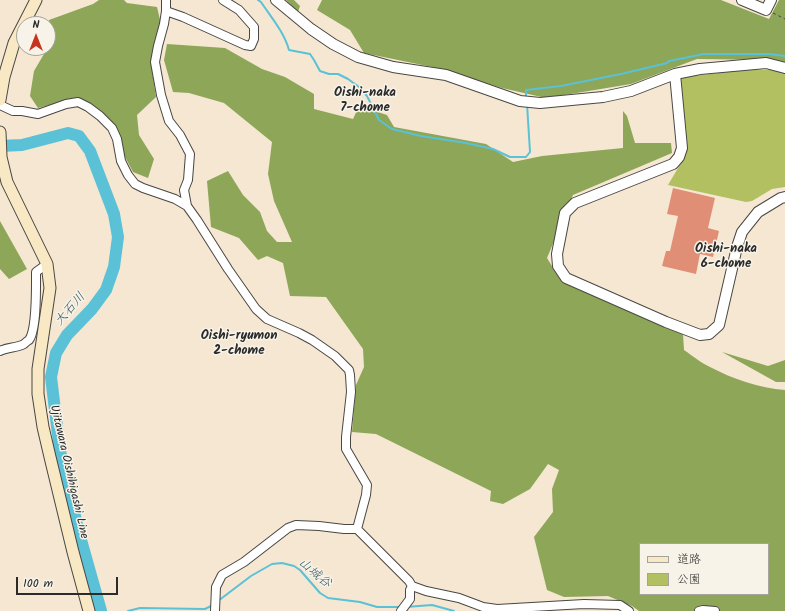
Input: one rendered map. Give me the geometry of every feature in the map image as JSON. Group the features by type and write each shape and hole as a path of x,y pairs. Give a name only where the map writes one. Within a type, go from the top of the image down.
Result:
{"main road":[{"path":"0,100 4,77 14,43 36,0"},
{"name":"Ujitawara Oishihigashi Line","path":"0,132 4,182 47,264 50,288 38,369 38,394 43,427 72,552 89,611"}],"street":[{"path":"166,0 164,24 155,62 161,95 169,121 180,135 190,154 188,180 184,190 187,206"},
{"path":"166,11 183,17 245,45 251,46 254,40 254,27 239,10 223,0"},
{"path":"276,0 311,29 333,44 358,57 393,67 446,75 520,101 540,103 603,97 632,91 676,74 700,68 766,63 785,68"},
{"path":"742,0 766,10 771,0"},
{"path":"676,74 682,148 679,158 673,164 575,203 565,213 557,254 558,266 566,278 666,322 700,334 709,334 719,325 737,247 742,232 758,212 785,197"},
{"path":"0,105 12,111 38,114 66,104 78,102 100,116 112,128 117,140 121,161 128,175 135,184 175,199 187,206 256,309 267,319 312,340 335,356 349,370 351,392 346,449 367,485 366,495 357,529"},
{"path":"1,351 22,344 29,339 33,328 36,303 36,272 47,264"},
{"path":"215,611 216,586 222,575 244,562 288,528 296,525 357,529 412,586 426,591 459,598 483,607 497,609 584,604 620,605 629,611"},
{"path":"401,611 410,600 410,590 412,586"},
{"path":"699,611 715,611"}],"path":[{"path":"766,10 785,19"}],"green space":[{"path":"99,0 124,0 127,3 157,7 161,24 151,63 156,97 137,115 139,135 154,159 148,178 133,172 124,155 118,132 106,116 77,98 38,108 30,96 34,71 43,56 56,56 56,17 93,4"},
{"path":"286,0 294,0 300,6 298,12"},
{"path":"322,0 721,0 769,19 779,0 785,0 785,63 772,60 697,59 631,84 546,98 502,88 432,67 364,53 350,30 317,10"},
{"path":"167,44 225,48 262,69 285,77 314,94 314,109 353,119 359,106 387,115 394,127 486,144 513,162 542,156 623,148 623,111 627,116 635,143 671,143 672,153 573,195 547,258 555,271 581,289 683,334 684,350 707,365 746,382 785,390 785,611 639,611 632,606 608,596 564,597 547,590 534,537 553,512 552,489 559,470 548,464 530,489 503,504 490,501 491,491 376,434 352,432 356,385 364,367 363,349 326,297 290,296 283,263 267,256 258,260 239,238 211,227 207,181 228,171 243,195 260,212 267,231 277,242 292,242 274,201 268,174 272,142 224,103 189,93 173,92 164,60"},
{"path":"742,70 770,70 785,72 785,187 772,189 752,201 746,202 668,185 687,151 678,78"},
{"path":"0,221 27,269 9,279 0,269"},
{"path":"722,352 768,366 785,360 785,382 776,382"}],"building":[{"path":"673,188 715,198 708,228 719,231 713,257 700,254 696,274 662,266 666,251 670,251 678,216 667,214"}],"waterway":[{"path":"258,0 277,25 287,43 289,50 310,54 320,71 329,74 338,74 359,87 367,96 379,120 392,129 421,136 493,149 510,157 526,157 530,152 527,104"},
{"path":"526,98 526,90 561,86 621,74 667,63 669,61 704,54 769,54 785,56"},
{"name":"大石川","path":"0,146 22,145 68,133 79,136 90,151 114,214 118,237 114,267 106,290 92,309 67,335 56,353 51,377 60,451 79,533 101,611"},
{"name":"山城谷","path":"218,601 251,576 272,564 282,563 294,566 300,570 320,593 328,598 360,602 377,607 400,607"},
{"name":"山城谷","path":"128,611 140,608 205,609 213,605"},
{"name":"山城谷","path":"406,607 432,605 454,611"}],"district":[{"name":"Oishi-naka 7-chome","path":"365,102"},
{"name":"Oishi-naka 6-chome","path":"726,258"},
{"name":"Oishi-ryumon 2-chome","path":"239,344"}]}
